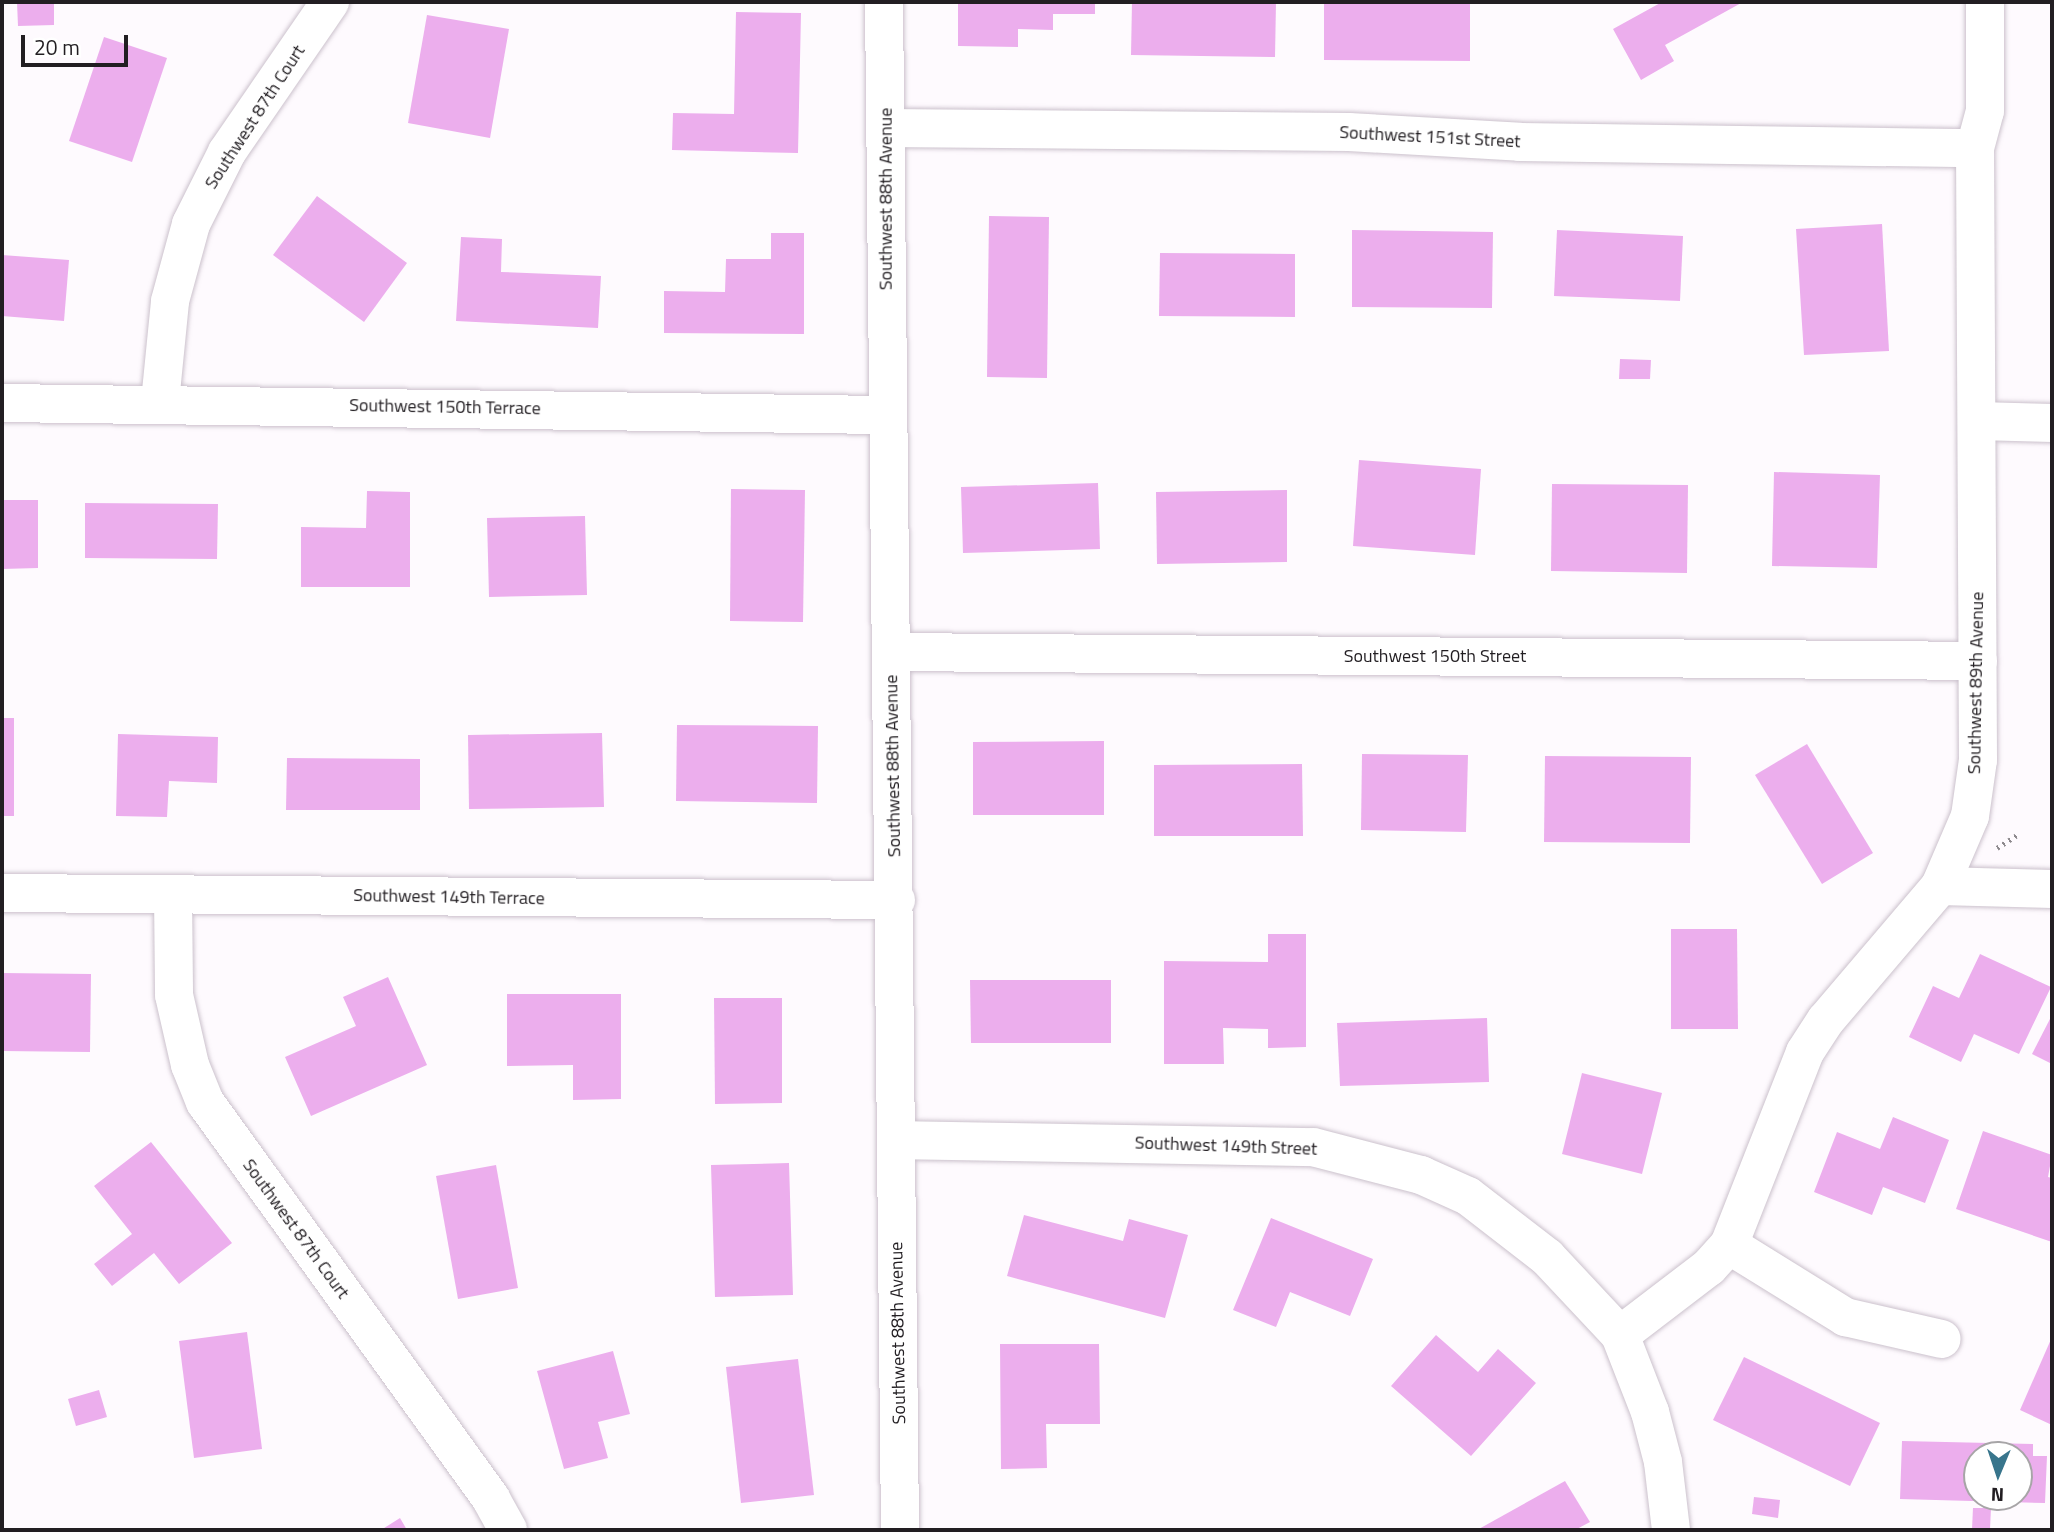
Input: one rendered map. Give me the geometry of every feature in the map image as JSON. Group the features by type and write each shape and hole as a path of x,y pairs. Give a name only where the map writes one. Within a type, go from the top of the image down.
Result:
{"street":[{"name":"Southwest 87th Court","path":"160,402 170,301 191,224 227,152 330,2"},
{"name":"Southwest 88th Avenue","path":"884,2 887,415 896,900 900,1530"},
{"name":"Southwest 89th Avenue","path":"1620,1335 1709,1267 1730,1245 1805,1052 1826,1020 1940,887 1970,816 1978,760 1975,148 1985,111 1985,2"},
{"name":"Southwest 151st Street","path":"885,128 1349,132 1520,142 1975,148"},
{"name":"Southwest 150th Terrace","path":"2,403 160,402 887,415"},
{"path":"1978,421 2052,423"},
{"name":"Southwest 150th Street","path":"891,652 1978,661"},
{"path":"1940,887 2052,889"},
{"name":"Southwest 149th Terrace","path":"2,893 896,900"},
{"name":"Southwest 87th Court","path":"173,894 174,995 190,1065 205,1102 491,1499 508,1530"},
{"name":"Southwest 149th Street","path":"897,1140 1255,1144 1313,1147 1369,1158 1468,1196 1547,1257 1620,1335"},
{"path":"1730,1245 1845,1317 1942,1339"},
{"path":"1620,1335 1650,1412 1663,1462 1671,1530"}],"path":[{"path":"1997,848 2017,835"}],"building":[{"path":"17,2 54,2 54,25 18,26"},
{"path":"958,2 1095,2 1095,14 1053,14 1053,30 1018,29 1018,47 958,46"},
{"path":"1132,2 1276,2 1275,57 1131,55"},
{"path":"1324,2 1470,2 1470,61 1324,60"},
{"path":"1662,2 1743,2 1665,45 1674,61 1641,80 1613,29"},
{"path":"736,12 801,13 798,153 672,150 673,113 734,114"},
{"path":"427,15 509,29 490,138 408,123"},
{"path":"104,37 167,58 132,162 69,141"},
{"path":"317,196 407,263 364,322 273,255"},
{"path":"989,216 1049,217 1047,378 987,377"},
{"path":"1882,224 1889,351 1804,355 1796,229"},
{"path":"1352,230 1493,232 1492,308 1352,307"},
{"path":"1557,230 1683,236 1680,301 1554,296"},
{"path":"771,233 804,233 804,334 664,333 664,291 725,292 726,259 771,259"},
{"path":"461,237 502,239 501,272 601,276 598,328 456,321"},
{"path":"1160,253 1295,254 1295,317 1159,316"},
{"path":"2,255 69,260 64,321 2,316"},
{"path":"1620,359 1651,360 1650,379 1619,379"},
{"path":"1359,460 1481,469 1475,555 1353,546"},
{"path":"1774,472 1880,475 1877,568 1772,566"},
{"path":"1098,483 1100,549 963,553 961,487"},
{"path":"1552,484 1688,485 1687,573 1551,571"},
{"path":"731,489 805,490 803,622 730,621"},
{"path":"1287,490 1287,562 1157,564 1156,492"},
{"path":"367,491 410,492 410,587 301,587 301,527 366,528"},
{"path":"2,500 38,500 38,568 2,569"},
{"path":"85,503 218,504 217,559 85,558"},
{"path":"585,516 587,595 489,597 487,518"},
{"path":"2,718 14,718 14,816 2,816"},
{"path":"677,725 818,726 817,803 676,801"},
{"path":"602,733 604,807 469,809 468,735"},
{"path":"118,734 218,737 217,783 169,781 167,817 116,816"},
{"path":"1104,741 1104,815 973,815 973,742"},
{"path":"1807,744 1873,853 1822,884 1755,775"},
{"path":"1362,754 1468,755 1466,832 1361,830"},
{"path":"1545,756 1691,757 1690,843 1544,842"},
{"path":"287,758 420,759 420,810 286,810"},
{"path":"1302,764 1303,836 1154,836 1154,765"},
{"path":"1671,929 1737,929 1738,1029 1671,1029"},
{"path":"1268,934 1306,934 1306,1047 1268,1048 1268,1029 1223,1028 1224,1064 1164,1064 1164,961 1268,962"},
{"path":"1980,954 2051,987 2019,1054 1974,1034 1961,1062 1909,1037 1933,986 1959,998"},
{"path":"2,973 91,974 90,1052 2,1051"},
{"path":"388,977 427,1065 311,1116 285,1057 356,1026 343,997"},
{"path":"970,980 1111,980 1111,1043 971,1043"},
{"path":"507,994 621,994 621,1099 573,1100 573,1065 507,1066"},
{"path":"714,998 782,998 782,1103 715,1104"},
{"path":"2052,1015 2052,1064 2032,1054"},
{"path":"1487,1018 1489,1082 1340,1086 1337,1023"},
{"path":"1582,1073 1662,1093 1642,1174 1562,1154"},
{"path":"1893,1117 1949,1140 1925,1203 1883,1187 1872,1215 1814,1192 1837,1132 1880,1149"},
{"path":"1983,1131 2052,1155 2048,1177 2052,1178 2052,1242 1956,1209"},
{"path":"151,1142 232,1243 179,1284 154,1253 112,1286 94,1264 132,1234 94,1186"},
{"path":"789,1163 793,1295 715,1297 711,1165"},
{"path":"496,1165 518,1288 458,1299 436,1176"},
{"path":"1024,1215 1123,1241 1129,1219 1188,1235 1165,1318 1007,1276"},
{"path":"1271,1218 1373,1259 1350,1316 1290,1292 1276,1327 1233,1310"},
{"path":"247,1332 262,1449 194,1458 179,1341"},
{"path":"1436,1335 1478,1372 1498,1349 1536,1383 1471,1456 1391,1386"},
{"path":"2052,1337 2052,1425 2020,1410"},
{"path":"1000,1344 1099,1344 1100,1424 1046,1424 1047,1468 1001,1469"},
{"path":"613,1351 630,1414 598,1422 608,1458 564,1469 537,1371"},
{"path":"1744,1357 1880,1423 1850,1486 1713,1420"},
{"path":"798,1359 814,1495 741,1503 726,1367"},
{"path":"99,1390 107,1417 76,1426 68,1399"},
{"path":"1902,1441 1963,1442 1963,1501 1900,1499"},
{"path":"2033,1456 2047,1456 2045,1503 2033,1503"},
{"path":"1565,1481 1590,1522 1575,1530 1477,1530"},
{"path":"1754,1497 1780,1500 1778,1518 1752,1514"},
{"path":"1973,1511 1991,1511 1990,1529 1972,1529"},
{"path":"400,1518 407,1530 381,1530"}]}
